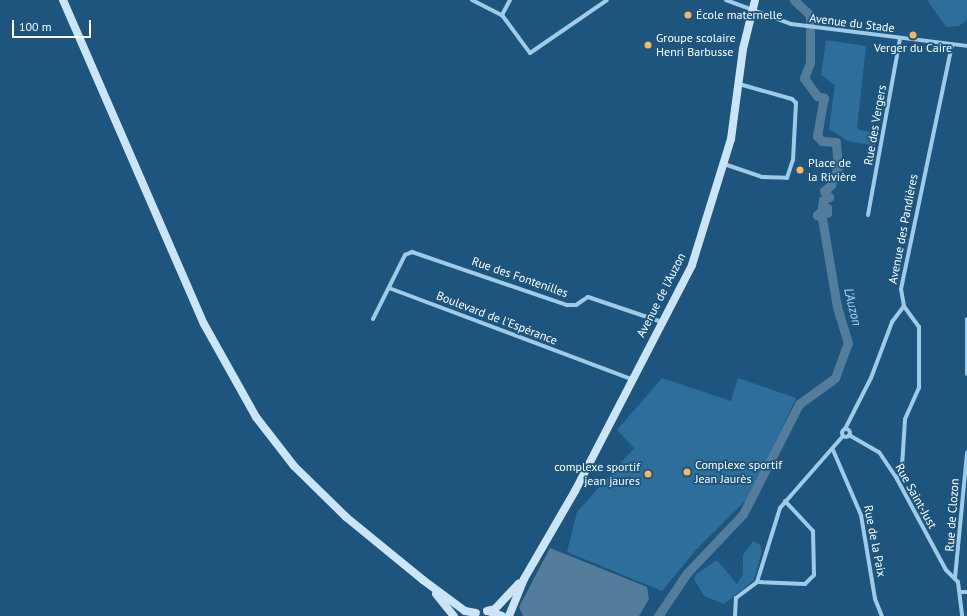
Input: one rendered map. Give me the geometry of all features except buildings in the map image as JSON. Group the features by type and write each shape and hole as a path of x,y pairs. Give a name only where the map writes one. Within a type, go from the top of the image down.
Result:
{"main road":[{"path":"63,0 204,324 241,394 277,445 315,488 423,580 465,611 474,615 495,609 524,578"},
{"name":"Avenue de l'Auzon","path":"524,578 578,484 631,379 692,265 724,164 735,122 739,84 751,11 755,0"},
{"path":"509,616 524,578"},
{"path":"423,580 454,616"},
{"path":"487,611 502,616"}],"street":[{"path":"472,0 502,15 530,53 607,0"},
{"path":"502,15 510,0"},
{"name":"Avenue du Stade","path":"726,0 751,11 802,26 818,29 952,45 967,45"},
{"name":"Rue des Vergers","path":"868,215 900,39"},
{"name":"Avenue des Pandières","path":"904,306 901,289 952,45"},
{"path":"724,164 762,176 788,178 793,160 796,103 792,99 739,84"},
{"name":"Rue des Fontenilles","path":"389,288 406,255 416,252 567,305 576,305 588,297 662,322"},
{"path":"374,319 389,288"},
{"name":"Boulevard de l'Espérance","path":"389,288 631,379"},
{"path":"735,616 736,598 757,582 773,522 784,501 833,450 843,436 845,429 871,378 892,322 904,306 919,327 919,388 905,419 902,466 897,479"},
{"path":"967,319 967,374"},
{"path":"843,436 849,435 845,429"},
{"name":"Rue Saint-Just","path":"849,435 879,452 897,479 946,570 955,578"},
{"name":"Rue de la Paix","path":"833,450 862,515 875,599 882,616"},
{"name":"Rue de Clozon","path":"955,578 966,479 967,453"},
{"path":"757,582 805,584 814,575 813,531 784,501"},
{"path":"955,578 960,592 962,616"},
{"path":"960,592 967,592"}],"shaded area":[{"path":"927,0 967,0 967,20 959,26 946,27"},
{"path":"826,40 866,46 857,129 878,134 875,146 848,141 829,129 835,85 821,75"},
{"name":"Complexe sportif Jean Jaurès","path":"662,378 731,401 738,378 796,398 750,496 695,551 662,591 567,552 577,512 634,448 617,430"},
{"path":"753,541 760,544 762,551 754,580 724,604 704,596 694,579 696,574 717,560 737,584 743,574 743,555"},
{"path":"550,548 647,587 649,599 639,616 523,616 519,607"}],"waterway":[{"name":"L'Auzon","path":"658,616 687,573 743,514 799,404 835,378 848,343 837,307 822,218 817,215 820,212 827,213 827,208 822,206 823,200 829,197 824,191 831,185 838,167 836,142 822,141 817,136 824,98 817,96 804,78 810,62 810,15 794,0"}],"place":[{"name":"École maternelle","path":"688,15"},
{"name":"Verger du Caire","path":"913,35"},
{"name":"Groupe scolaire Henri Barbusse","path":"648,45"},
{"name":"Place de la Rivière","path":"800,170"},
{"name":"Complexe sportif Jean Jaurès","path":"687,472"},
{"name":"complexe sportif jean jaures","path":"648,474"}]}
